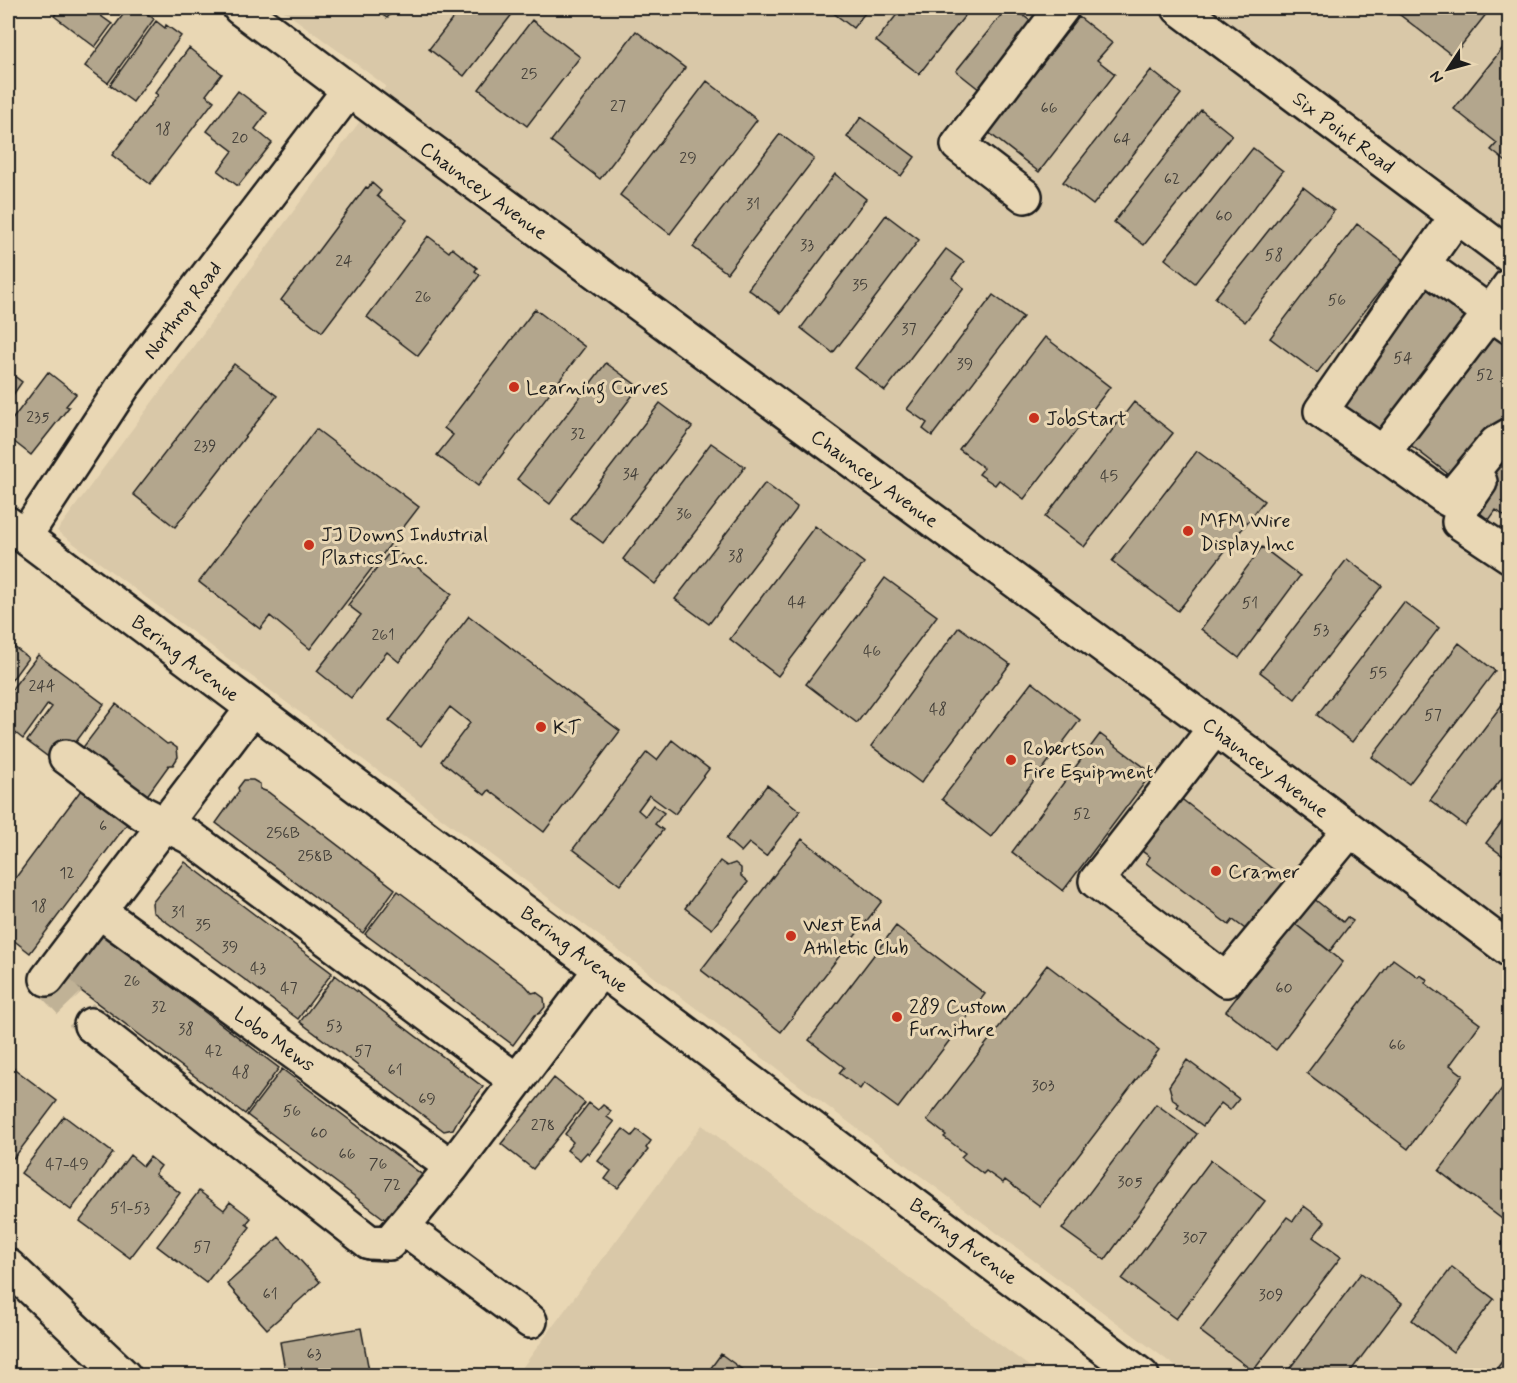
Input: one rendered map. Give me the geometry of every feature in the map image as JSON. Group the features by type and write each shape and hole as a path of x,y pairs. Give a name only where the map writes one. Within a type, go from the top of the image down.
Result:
{"street":[{"name":"Chauncey Avenue","path":"240,8 1215,728 1509,950"},
{"path":"1025,196 958,145 1062,8"},
{"name":"Six Point Road","path":"1179,8 1509,256"},
{"name":"Northrop Road","path":"16,530 349,90"},
{"path":"1457,216 1321,411 1449,500 1496,443 1509,437"},
{"path":"1423,264 1500,320"},
{"path":"1383,453 1500,320 1509,285"},
{"path":"1509,437 1462,508 1460,522 1509,555"},
{"name":"Bering Avenue","path":"16,530 1142,1376"},
{"path":"47,979 253,708"},
{"path":"1215,728 1096,881 1226,980 1350,830"},
{"path":"66,757 142,813 190,837 517,1081"},
{"name":"Lobo Mews","path":"99,911 452,1167"},
{"path":"91,1025 369,1242 389,1243 404,1228 452,1167 601,969"},
{"path":"404,1228 530,1321"},
{"path":"8,1266 124,1376"}],"shaded area":[{"path":"280,8 1509,8 1509,1375 1187,1375 57,531 386,86"},
{"path":"702,1125 1041,1375 516,1376"}],"building":[{"path":"61,8 106,8 101,16 112,24 95,47 54,16"},
{"path":"128,8 145,8 144,11 154,19 108,83 85,66"},
{"path":"373,8 396,8 387,18"},
{"path":"461,8 517,8 464,76 429,49"},
{"path":"827,8 869,8 853,28"},
{"path":"902,8 971,8 919,74 876,41"},
{"path":"1007,8 1013,8 1033,23 980,90 956,71"},
{"path":"1391,8 1491,8 1453,56"},
{"path":"1079,17 1112,43 1097,60 1115,74 1039,172 988,132"},
{"path":"532,20 580,57 527,126 479,89"},
{"path":"156,21 181,36 133,102 110,85"},
{"path":"636,31 685,68 600,179 551,141"},
{"path":"1510,39 1510,165 1491,150 1497,143 1454,109"},
{"path":"189,48 222,74 206,95 214,101 150,184 112,155 158,95 155,93"},
{"path":"1151,70 1181,94 1093,205 1063,182"},
{"path":"707,81 757,120 670,234 620,195"},
{"path":"238,91 267,113 255,129 272,143 238,186 218,171 233,151 207,131"},
{"path":"1201,110 1232,135 1144,245 1114,222"},
{"path":"861,117 915,157 901,176 847,137"},
{"path":"780,134 814,159 727,273 693,247"},
{"path":"1253,148 1283,171 1195,283 1165,259"},
{"path":"835,174 866,199 781,313 748,289"},
{"path":"372,183 381,191 377,196 407,220 322,332 281,300 366,187 368,188"},
{"path":"1303,187 1334,211 1245,322 1215,298"},
{"path":"886,215 919,240 833,353 801,328"},
{"path":"1357,224 1404,260 1317,373 1270,338"},
{"path":"428,236 449,252 452,248 477,268 475,271 480,275 418,356 367,317"},
{"path":"946,249 964,262 952,278 964,288 885,391 855,368"},
{"path":"1425,278 1472,313 1381,436 1334,401"},
{"path":"993,295 1023,317 932,436 923,429 927,423 907,409"},
{"name":"Learning Curves","path":"535,309 585,347 478,486 437,455 453,435 444,428"},
{"path":"1494,329 1510,334 1510,410 1456,480 1408,443"},
{"name":"JobStart","path":"1045,337 1110,387 1024,499 999,480 995,485 979,474 984,468 959,449"},
{"path":"606,363 639,387 550,504 517,479"},
{"path":"234,364 277,396 175,527 133,494"},
{"path":"8,371 22,382 8,402"},
{"path":"48,372 76,394 66,406 69,407 31,455 8,437 8,425"},
{"path":"1134,402 1173,433 1084,547 1045,517"},
{"path":"660,403 692,427 603,543 571,519"},
{"name":"JJ Downs Industrial Plastics Inc.","path":"316,429 419,507 310,649 270,616 260,629 199,582"},
{"path":"711,443 745,467 655,584 623,559"},
{"name":"MFM Wire Display Inc","path":"1197,451 1264,501 1178,611 1112,561"},
{"path":"1510,452 1510,520 1496,510 1489,520 1470,505"},
{"path":"765,483 797,507 796,510 709,624 675,599"},
{"path":"815,526 864,563 778,676 730,639"},
{"path":"1262,547 1300,576 1239,658 1201,629"},
{"path":"393,548 452,594 399,662 387,652 351,698 317,671 361,615 348,605"},
{"path":"1347,559 1382,586 1295,699 1260,672"},
{"path":"885,578 937,616 857,723 806,684"},
{"path":"1404,602 1439,628 1352,742 1317,715"},
{"name":"KT","path":"469,616 620,731 544,832 489,790 485,795 441,761 470,723 450,707 421,746 389,721"},
{"path":"959,627 1010,664 921,783 871,746"},
{"path":"8,642 28,658 8,685"},
{"path":"1459,643 1495,671 1409,784 1372,757"},
{"path":"38,655 104,704 59,765 27,741 52,707 48,704 23,739 8,727 8,694"},
{"name":"Robertson Fire Equipment","path":"1032,682 1080,720 991,837 942,799"},
{"path":"1510,694 1510,768 1465,826 1430,800"},
{"path":"116,704 167,744 170,743 177,748 178,757 173,765 169,765 146,797 81,750"},
{"path":"1100,734 1152,773 1063,891 1012,852"},
{"path":"672,740 709,769 675,814 649,795 638,810 645,816 653,805 664,813 655,824 663,830 620,885 573,849 647,752 657,760"},
{"path":"244,780 253,780 260,784 260,789 268,792 395,889 363,933 216,823 239,791 238,788"},
{"path":"767,785 800,811 766,856 749,843 741,852 726,839"},
{"path":"84,786 130,820 30,953 8,936 8,888"},
{"name":"Cramer","path":"1175,794 1287,880 1248,931 1233,920 1229,925 1146,863 1150,857 1135,846"},
{"path":"1510,811 1510,861 1486,843"},
{"name":"West End Athletic Club","path":"802,839 882,901 781,1032 701,970"},
{"path":"720,861 727,866 735,863 741,868 741,876 748,882 712,929 685,908"},
{"path":"185,862 332,973 298,1019 153,912 152,903"},
{"path":"398,891 526,986 532,993 536,992 544,998 545,1007 535,1015 513,1045 365,934"},
{"path":"1313,898 1343,922 1347,917 1353,921 1330,951 1294,923"},
{"path":"1294,923 1343,962 1276,1050 1226,1011"},
{"name":"289 Custom Furniture","path":"896,926 985,994 898,1108 864,1083 860,1089 839,1073 844,1067 809,1040"},
{"path":"103,935 279,1068 245,1114 68,981"},
{"path":"1393,959 1418,977 1420,975 1428,980 1425,983 1480,1024 1450,1065 1463,1075 1408,1149 1307,1073"},
{"path":"1047,965 1159,1050 1040,1206 1005,1180 1003,1183 986,1171 983,1174 961,1157 965,1153 927,1120"},
{"path":"335,975 483,1087 453,1129 444,1131 300,1022"},
{"path":"1187,1060 1239,1099 1230,1110 1221,1103 1203,1126 1177,1107 1179,1104 1173,1100 1169,1086"},
{"path":"8,1064 57,1101 14,1158 8,1153"},
{"path":"282,1069 429,1180 394,1226 247,1115"},
{"path":"554,1078 585,1103 533,1169 501,1144"},
{"path":"1510,1078 1510,1225 1439,1171"},
{"path":"589,1103 598,1110 603,1105 611,1111 607,1117 614,1122 589,1154 587,1152 580,1160 567,1150 573,1142 565,1134"},
{"path":"1156,1104 1197,1134 1105,1260 1062,1229"},
{"path":"64,1116 113,1153 71,1210 21,1173"},
{"path":"623,1129 632,1136 637,1130 651,1141 646,1148 648,1150 618,1188 605,1179 611,1171 598,1161"},
{"path":"130,1155 143,1166 150,1157 161,1166 155,1174 180,1193 130,1258 80,1221"},
{"path":"1211,1160 1265,1201 1176,1319 1122,1279"},
{"path":"199,1191 224,1210 230,1202 251,1218 246,1224 250,1227 206,1283 157,1246"},
{"path":"1304,1206 1325,1222 1313,1237 1341,1257 1253,1371 1200,1331 1287,1217 1293,1221"},
{"path":"279,1237 320,1282 267,1329 227,1284"},
{"path":"1452,1267 1494,1299 1453,1352 1412,1320"},
{"path":"1361,1273 1402,1303 1347,1376 1284,1376"},
{"path":"361,1328 370,1376 286,1376 280,1342"},
{"path":"1510,1351 1510,1376 1491,1376"},
{"path":"721,1354 751,1376 705,1376"}],"tunnel":[{"path":"47,979 91,1025"}],"place":[{"name":"Learning Curves","path":"514,387"},
{"name":"JobStart","path":"1034,418"},
{"name":"MFM Wire Display Inc","path":"1188,531"},
{"name":"JJ Downs Industrial Plastics Inc.","path":"309,545"},
{"name":"KT","path":"541,727"},
{"name":"Robertson Fire Equipment","path":"1011,760"},
{"name":"Cramer","path":"1216,871"},
{"name":"West End Athletic Club","path":"791,936"},
{"name":"289 Custom Furniture","path":"897,1017"}]}
